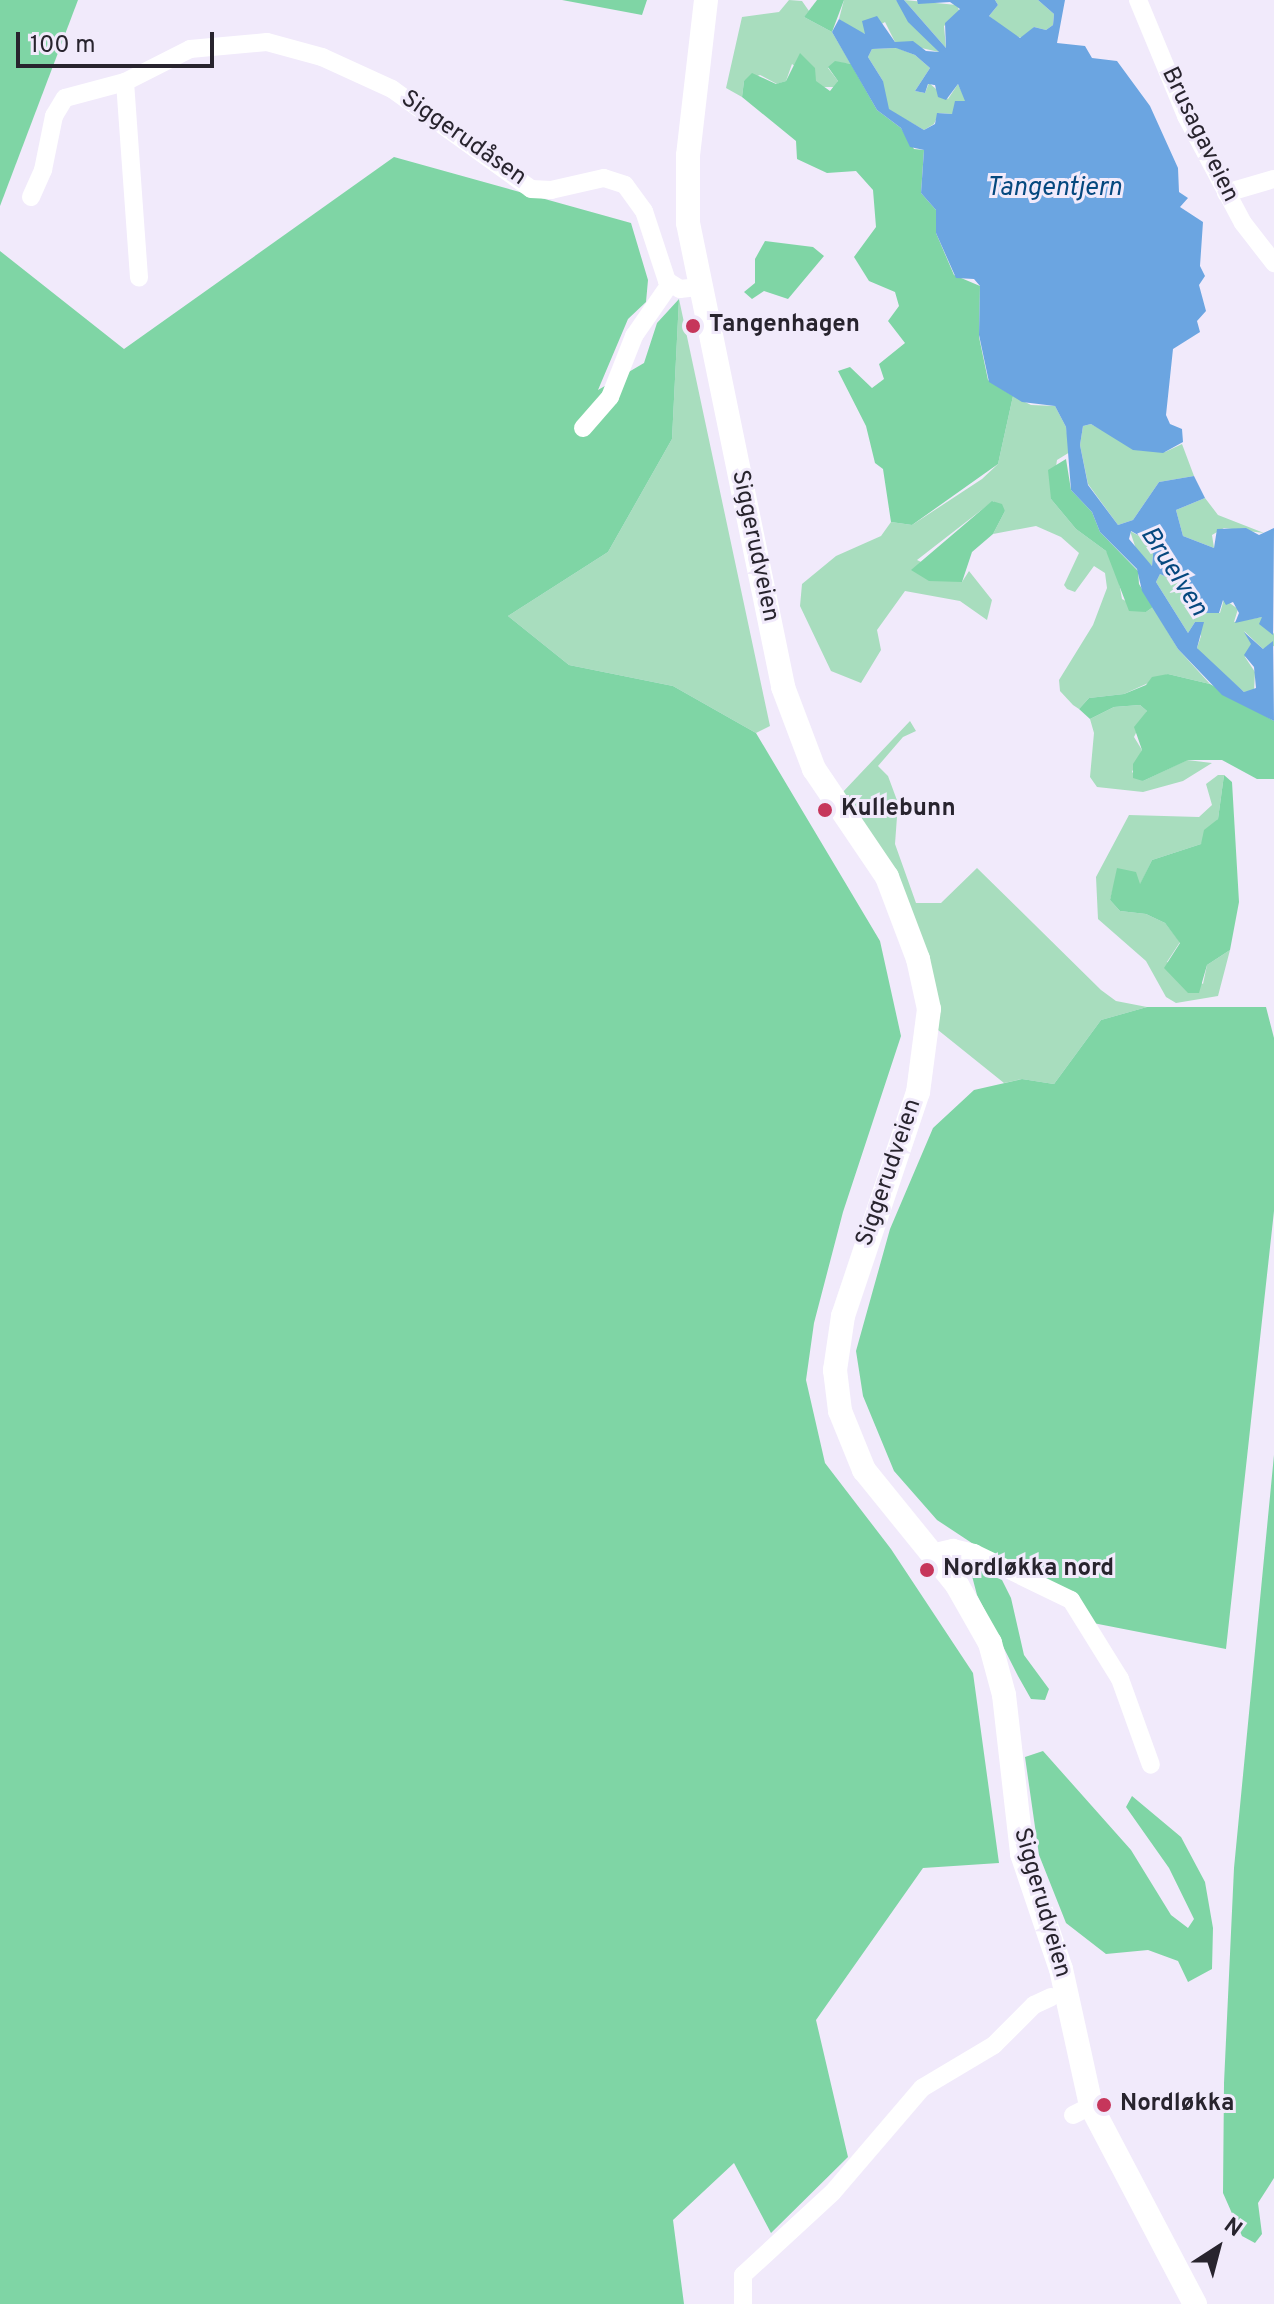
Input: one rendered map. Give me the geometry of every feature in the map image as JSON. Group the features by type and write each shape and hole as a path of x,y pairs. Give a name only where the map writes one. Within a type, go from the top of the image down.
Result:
{"main road":[{"name":"Siggerudveien","path":"706,0 686,185 700,287 791,715 818,776 881,864 928,998 923,1073 847,1301 835,1370 840,1411 856,1457 975,1612 999,1669 1022,1854 1059,1960 1082,2110 1195,2304"}],"street":[{"name":"Brusagaveien","path":"1138,0 1186,116 1226,193 1274,263"},
{"name":"Siggerudåsen","path":"31,197 58,106 65,98 125,82 190,49 267,42 322,57 422,107 471,150 531,189 551,190 595,179 625,185 644,211 670,284"},
{"path":"125,82 139,278"},
{"path":"1226,193 1274,179"},
{"path":"583,428 610,397 634,336 670,284 700,287"},
{"path":"931,1553 953,1548 974,1553 1071,1600 1120,1679 1151,1765"},
{"path":"743,2304 743,2275 833,2192 922,2088 994,2045 1034,2005 1051,1997"}],"green space":[{"path":"0,0 78,0 0,206"},
{"path":"562,0 647,0 642,15"},
{"path":"789,0 802,1 809,11 804,17 832,32 851,64 835,62 828,68 838,81 835,87 822,87 792,64 786,81 777,84 760,75 744,81 742,97 726,88 742,17 779,12"},
{"path":"817,0 844,0 832,32 804,17"},
{"path":"844,0 896,0 939,52 895,42 885,22 865,34 854,30 839,19"},
{"path":"904,0 957,5 960,13 944,26 946,48"},
{"path":"995,0 1038,0 1054,14 1053,25 1046,30 1034,27 1026,38 1015,37 989,16 998,5"},
{"path":"897,48 915,55 930,68 915,91 925,93 929,83 948,99 958,84 966,101 952,114 939,113 934,124 924,130 889,110 882,98 883,81 868,57 872,49"},
{"path":"800,53 815,68 816,81 830,91 838,81 828,67 835,61 851,64 877,110 901,128 914,149 924,150 921,193 936,210 936,233 954,275 980,286 979,337 988,380 1013,396 998,464 912,525 891,522 883,469 875,463 866,426 838,371 850,367 872,388 884,379 879,364 905,343 888,321 899,306 895,292 869,281 854,257 876,227 873,190 856,171 827,173 797,159 796,141 742,97 744,81 752,73 776,84 786,81"},
{"path":"394,157 631,223 648,280 646,302 628,319 598,390 644,363 657,323 679,299 672,439 608,552 508,616 569,665 673,686 756,733 880,941 901,1036 843,1212 814,1323 806,1380 825,1463 891,1549 973,1673 999,1863 923,1868 816,2020 848,2157 771,2233 734,2163 673,2220 684,2304 0,2304 0,251 124,349"},
{"path":"765,241 813,247 824,256 788,299 764,291 752,299 744,292 755,283 755,259"},
{"path":"679,299 770,726 756,733 673,686 569,665 508,616 608,552 672,439"},
{"path":"1013,396 1031,405 1055,406 1066,427 1070,452 1057,460 1051,499 1076,529 1106,551 1116,565 1122,599 1146,612 1153,607 1178,649 1210,684 1168,674 1124,694 1089,698 1079,709 1073,705 1060,691 1059,680 1093,625 1107,588 1105,573 1094,566 1075,592 1067,589 1064,585 1079,553 1061,537 1036,526 993,534 1005,511 993,501 917,560 962,582 969,571 992,600 987,620 960,601 905,591 877,630 881,650 861,683 831,671 800,606 802,584 836,556 881,536 891,522 912,525 982,479 998,464"},
{"path":"1091,424 1138,450 1165,452 1182,444 1194,476 1159,482 1133,520 1118,525 1088,484 1080,445 1083,426"},
{"path":"1066,459 1071,490 1092,512 1100,532 1138,571 1139,584 1153,607 1146,612 1129,611 1106,551 1076,529 1051,499 1048,470"},
{"path":"1205,498 1218,515 1264,533 1224,528 1212,535 1214,548 1183,536 1176,510"},
{"path":"992,501 1002,504 1005,511 993,534 972,552 962,582 929,581 911,570"},
{"path":"1130,531 1154,544 1152,566 1137,552"},
{"path":"1160,574 1182,584 1188,606 1200,613 1220,613 1224,599 1238,609 1234,622 1262,617 1274,634 1274,646 1263,649 1244,631 1252,644 1245,657 1255,672 1254,691 1244,692 1204,657 1197,648 1201,636 1195,622 1188,633 1156,582"},
{"path":"1168,674 1210,684 1274,721 1274,779 1257,779 1222,760 1188,760 1143,781 1133,778 1133,764 1142,750 1134,727 1147,711 1140,705 1114,707 1090,719 1079,709 1089,698 1124,694 1146,685 1152,677"},
{"path":"1140,705 1147,711 1134,737 1142,750 1132,772 1143,781 1187,760 1212,763 1183,781 1143,792 1097,787 1090,777 1094,733 1090,719 1114,707"},
{"path":"910,721 916,731 903,737 878,766 888,776 898,803 895,844 916,903 941,903 977,868 1101,990 1116,1001 1147,1007 1101,1020 1054,1084 1022,1079 1004,1083 938,1030 937,1001 841,794"},
{"path":"1218,775 1224,775 1218,819 1201,844 1152,860 1140,885 1113,889 1110,900 1120,911 1146,914 1165,923 1180,942 1167,962 1203,984 1207,965 1230,950 1218,996 1176,1003 1166,997 1146,961 1098,919 1096,877 1129,815 1199,817 1212,805 1206,784"},
{"path":"1224,775 1232,782 1239,902 1230,950 1207,965 1199,993 1188,993 1164,968 1180,943 1165,923 1146,914 1120,911 1110,900 1117,868 1136,872 1140,884 1152,860 1201,844 1204,830 1218,819"},
{"path":"1147,1007 1266,1007 1274,1038 1274,1211 1226,1649 1093,1623 937,1520 894,1471 863,1396 856,1351 890,1229 933,1128 974,1090 1022,1079 1054,1084 1101,1020"},
{"path":"1274,1455 1274,2178 1258,2203 1262,2234 1255,2243 1242,2236 1223,2193 1224,2083 1234,1868"},
{"path":"979,1570 1002,1580 1011,1598 1024,1655 1049,1689 1045,1700 1031,1699 1018,1676 977,1595 972,1576"},
{"path":"1043,1751 1131,1850 1171,1915 1188,1928 1194,1919 1169,1868 1126,1807 1132,1796 1181,1837 1205,1882 1213,1928 1212,1969 1188,1982 1178,1961 1148,1950 1106,1954 1066,1923 1039,1855 1025,1757"}],"water":[{"name":"Tangentjern","path":"896,0 904,0 946,48 945,23 960,9 950,2 918,4 917,0 995,0 998,5 989,16 1020,38 1034,27 1046,30 1053,25 1054,14 1038,0 1065,0 1057,43 1085,46 1092,58 1117,61 1150,106 1178,168 1179,192 1188,198 1180,207 1203,222 1200,266 1205,276 1199,285 1206,311 1197,321 1200,332 1173,349 1166,415 1170,424 1182,429 1183,442 1163,453 1133,450 1091,424 1083,426 1080,445 1088,485 1118,525 1133,520 1159,482 1194,476 1205,498 1176,510 1183,536 1214,548 1217,529 1246,528 1259,535 1274,528 1273,635 1259,624 1262,617 1235,623 1239,613 1233,602 1226,605 1223,600 1219,613 1195,613 1182,584 1160,574 1156,582 1188,633 1195,622 1204,622 1197,648 1244,692 1256,688 1254,667 1244,655 1251,644 1244,632 1263,649 1273,641 1274,721 1222,695 1178,649 1142,591 1137,569 1100,532 1092,512 1071,490 1066,427 1055,406 1022,402 989,382 979,335 980,286 974,279 956,278 936,233 936,210 921,193 924,150 910,147 901,128 877,110 832,32 839,19 865,34 862,21 877,16 895,42 913,41 926,51 939,52 908,22","holes":["896,48 915,55 930,68 915,91 925,93 928,84 935,85 938,97 946,100 958,84 965,101 955,101 952,114 937,113 935,124 924,130 889,109 883,81 868,57 872,49","1131,531 1154,544 1152,566 1129,539"]}],"place":[{"name":"Tangenhagen","path":"693,326"},
{"name":"Kullebunn","path":"825,810"},
{"name":"Nordløkka nord","path":"927,1570"},
{"name":"Nordløkka","path":"1104,2105"}],"water label":[{"name":"Bruelven","path":"1173,572"}]}
